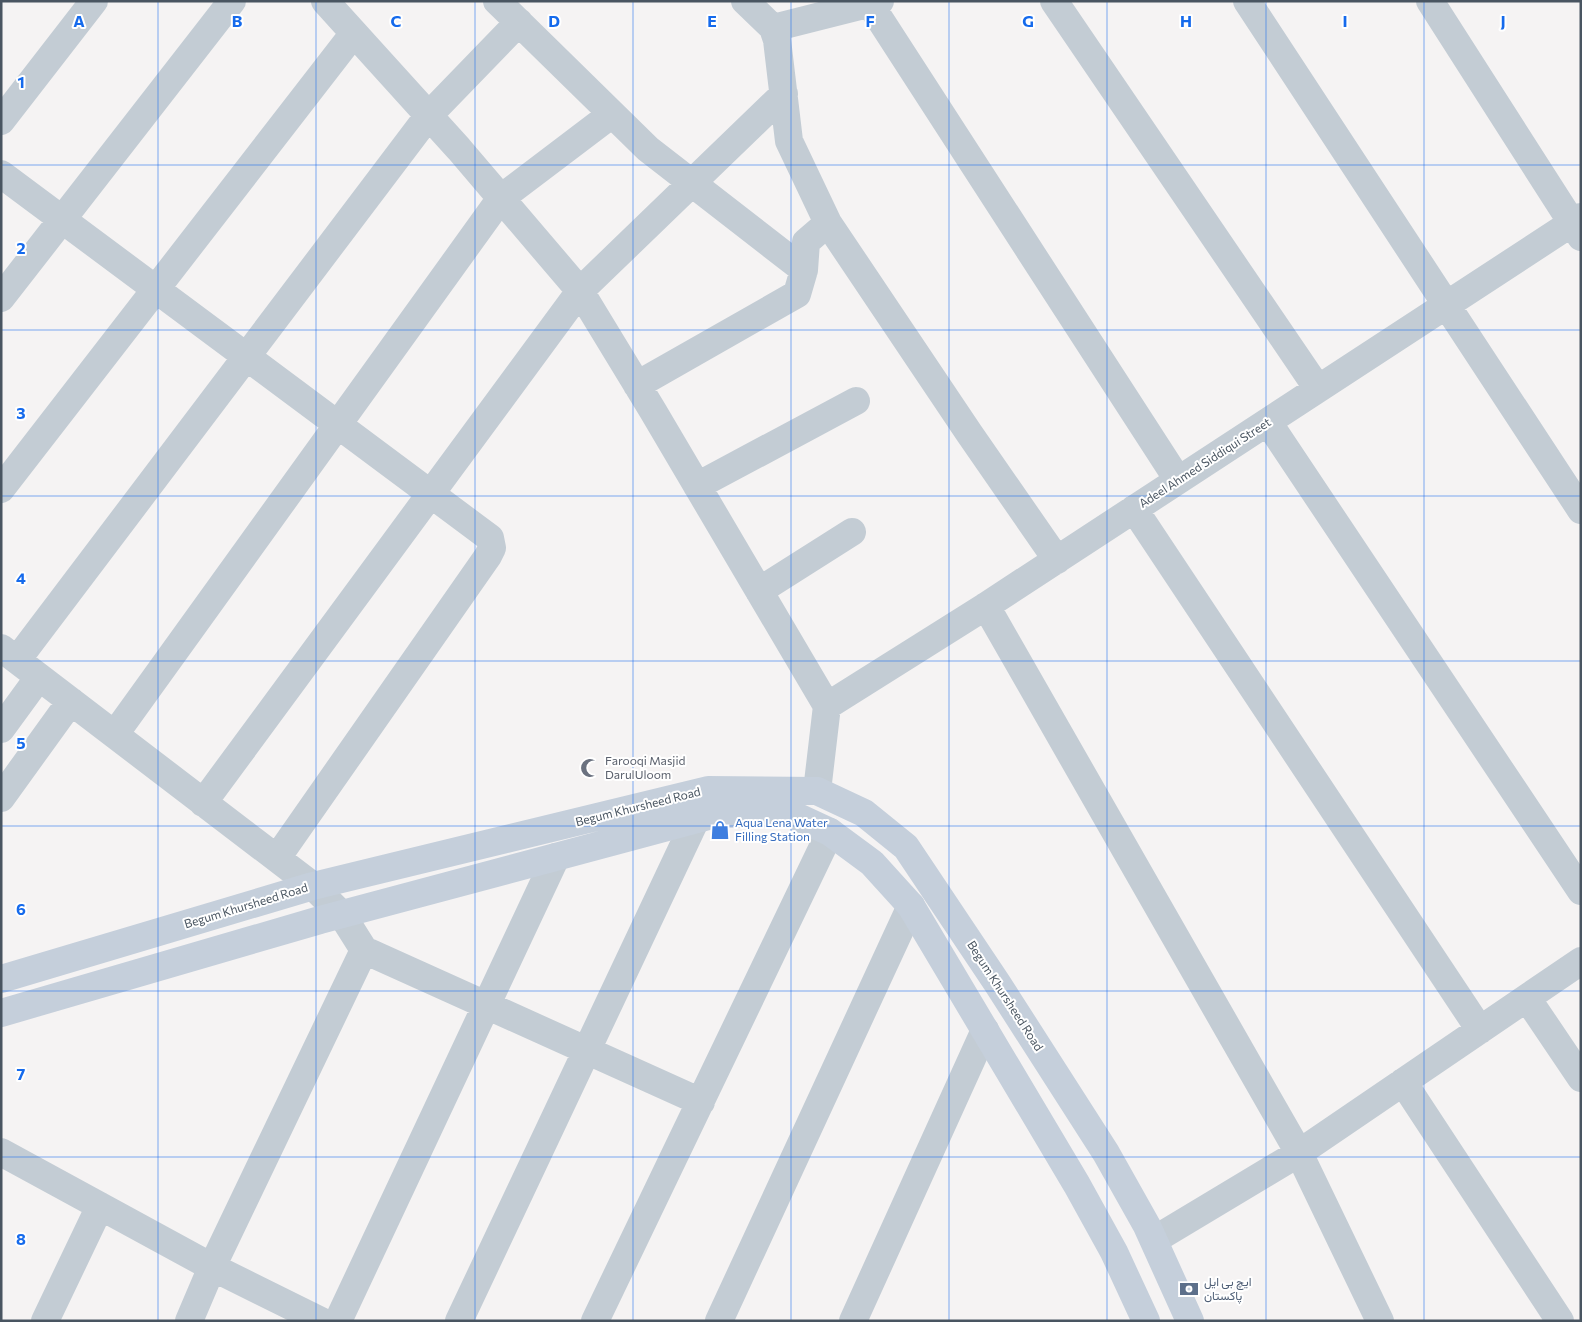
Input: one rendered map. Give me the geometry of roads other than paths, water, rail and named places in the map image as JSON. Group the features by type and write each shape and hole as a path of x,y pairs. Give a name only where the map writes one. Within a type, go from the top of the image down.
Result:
{"main road":[{"name":"Begum Khursheed Road","path":"1,979 314,886 708,790 817,791 864,813 906,846 1106,1153 1154,1240 1190,1321"},
{"path":"1,1013 320,920 342,916 716,814 789,813 830,832 872,863 911,906 1109,1243 1146,1321"}],"street":[{"path":"1,121 94,1"},
{"path":"1,298 232,1"},
{"path":"325,1 429,116 580,291 827,706 817,791"},
{"path":"497,1 648,149 804,270"},
{"path":"745,1 773,28 777,40 789,141 828,223 1057,560"},
{"path":"1054,1 1318,389"},
{"path":"1247,1 1581,510"},
{"path":"1430,1 1578,225"},
{"path":"773,28 875,2 1178,480"},
{"path":"519,22 429,116 246,357 9,654 314,886 342,916 364,950 700,1102"},
{"path":"1,489 354,33"},
{"path":"204,803 580,291 784,94"},
{"path":"115,734 501,198 612,114"},
{"path":"1,174 490,538 492,548 277,858"},
{"path":"637,385 797,294 804,270 806,242 828,223"},
{"name":"Adeel Ahmed Siddiqui Street","path":"827,706 986,606 1447,306 1578,225"},
{"path":"697,486 856,401"},
{"path":"1268,422 1581,891"},
{"path":"1134,509 1480,1030"},
{"path":"759,591 852,532"},
{"path":"986,606 1299,1153 1380,1321"},
{"path":"1,729 39,677"},
{"path":"1,798 71,701"},
{"path":"459,1321 696,820"},
{"path":"595,1321 830,832"},
{"path":"338,1321 556,857"},
{"path":"719,1321 911,906"},
{"path":"189,1321 212,1268 364,950"},
{"path":"1154,1240 1299,1153 1581,961"},
{"path":"1527,998 1581,1078"},
{"path":"853,1321 985,1030"},
{"path":"1403,1082 1560,1321"},
{"path":"1,1152 212,1268 321,1321"},
{"path":"45,1321 100,1206"}],"place":[{"name":"Farooqi Masjid DarulUloom","path":"590,768"},
{"name":"Aqua Lena Water Filling Station","path":"720,830"},
{"name":"ایچ بی ایل پاکستان","path":"1189,1289"}]}
